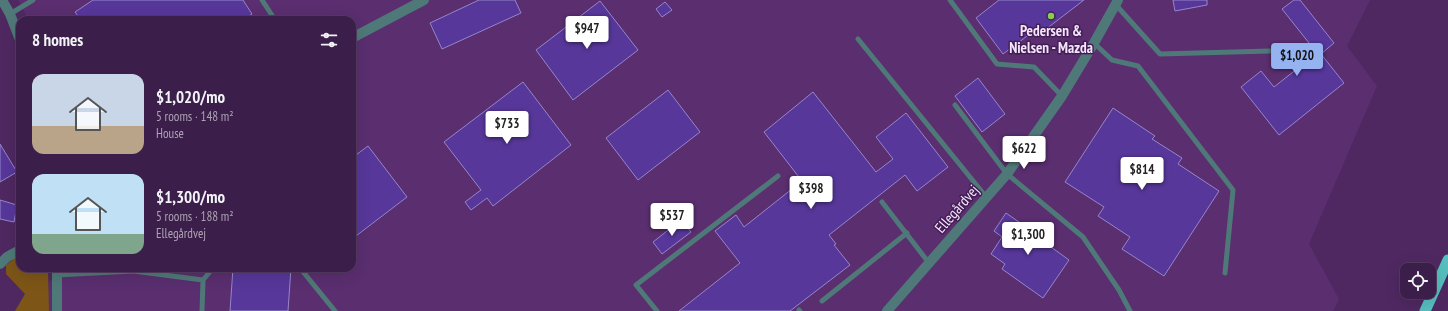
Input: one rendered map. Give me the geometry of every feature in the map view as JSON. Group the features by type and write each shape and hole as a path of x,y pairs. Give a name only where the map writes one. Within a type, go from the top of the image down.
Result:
{"highway":[{"path":"1425,311 1448,260"}],"street":[{"path":"2,0 10,14 16,30"},
{"path":"356,36 424,0"},
{"name":"Ellegårdvej","path":"888,311 1007,174 1062,96 1117,2"},
{"path":"0,264 7,257 16,252"},
{"path":"57,272 57,311"}],"lane":[{"path":"10,14 33,0"},
{"path":"262,0 272,16"},
{"path":"950,0 997,64 1034,67 1062,96"},
{"path":"1117,2 1160,54 1270,52"},
{"path":"858,39 987,198"},
{"path":"1094,43 1112,60 1138,66 1233,190 1225,273"},
{"path":"955,106 1007,174 1083,237 1119,290 1130,311"},
{"path":"657,311 636,284 778,176"},
{"path":"882,202 930,264"},
{"path":"822,301 907,233"},
{"path":"142,272 202,280"},
{"path":"202,311 202,280 209,272"},
{"path":"303,272 335,311"}],"shaded area":[{"path":"18,0 1370,0 1347,46 1377,86 1309,244 1339,299 1333,311 47,311 49,282 60,272 356,272 356,16 27,16"},
{"path":"16,257 16,272 48,272 49,311 15,311 25,294 6,274 6,265"}],"building":[{"path":"93,0 243,0 252,14 249,16 78,16 75,12"},
{"path":"479,0 515,0 521,13 442,49 430,23"},
{"path":"999,0 1084,0 1037,36 1034,31 1003,54 976,18"},
{"path":"1173,0 1207,0 1207,5 1175,11"},
{"path":"1294,0 1300,0 1334,43 1321,54 1344,83 1279,135 1241,87 1261,71 1274,87 1317,53 1282,9"},
{"path":"600,1 638,50 573,100 536,50"},
{"path":"665,2 672,10 662,17 656,9"},
{"path":"978,78 1005,114 982,132 955,96"},
{"path":"523,82 571,145 493,206 487,198 471,210 465,202 481,190 444,142"},
{"path":"668,90 700,132 638,180 606,138"},
{"path":"813,92 876,172 893,159 876,137 906,113 948,167 917,191 905,175 829,235 836,244 834,245 850,265 790,311 679,311 740,263 715,231 736,215 744,227 802,181 764,132"},
{"path":"1113,108 1155,136 1152,139 1182,158 1178,164 1219,191 1164,276 1122,249 1130,237 1098,216 1104,207 1065,182"},
{"path":"0,144 16,173 0,182"},
{"path":"368,146 407,197 356,236 356,155"},
{"path":"0,200 16,205 14,222 0,219"},
{"path":"1006,213 1052,245 1051,247 1069,260 1043,298 1002,269 1005,264 991,254 1002,237 994,231"},
{"path":"681,220 691,232 662,254 653,242"},
{"path":"233,272 291,272 288,311 230,311"}],"place":[{"name":"Pedersen & Nielsen - Mazda","path":"1051,16"}]}
